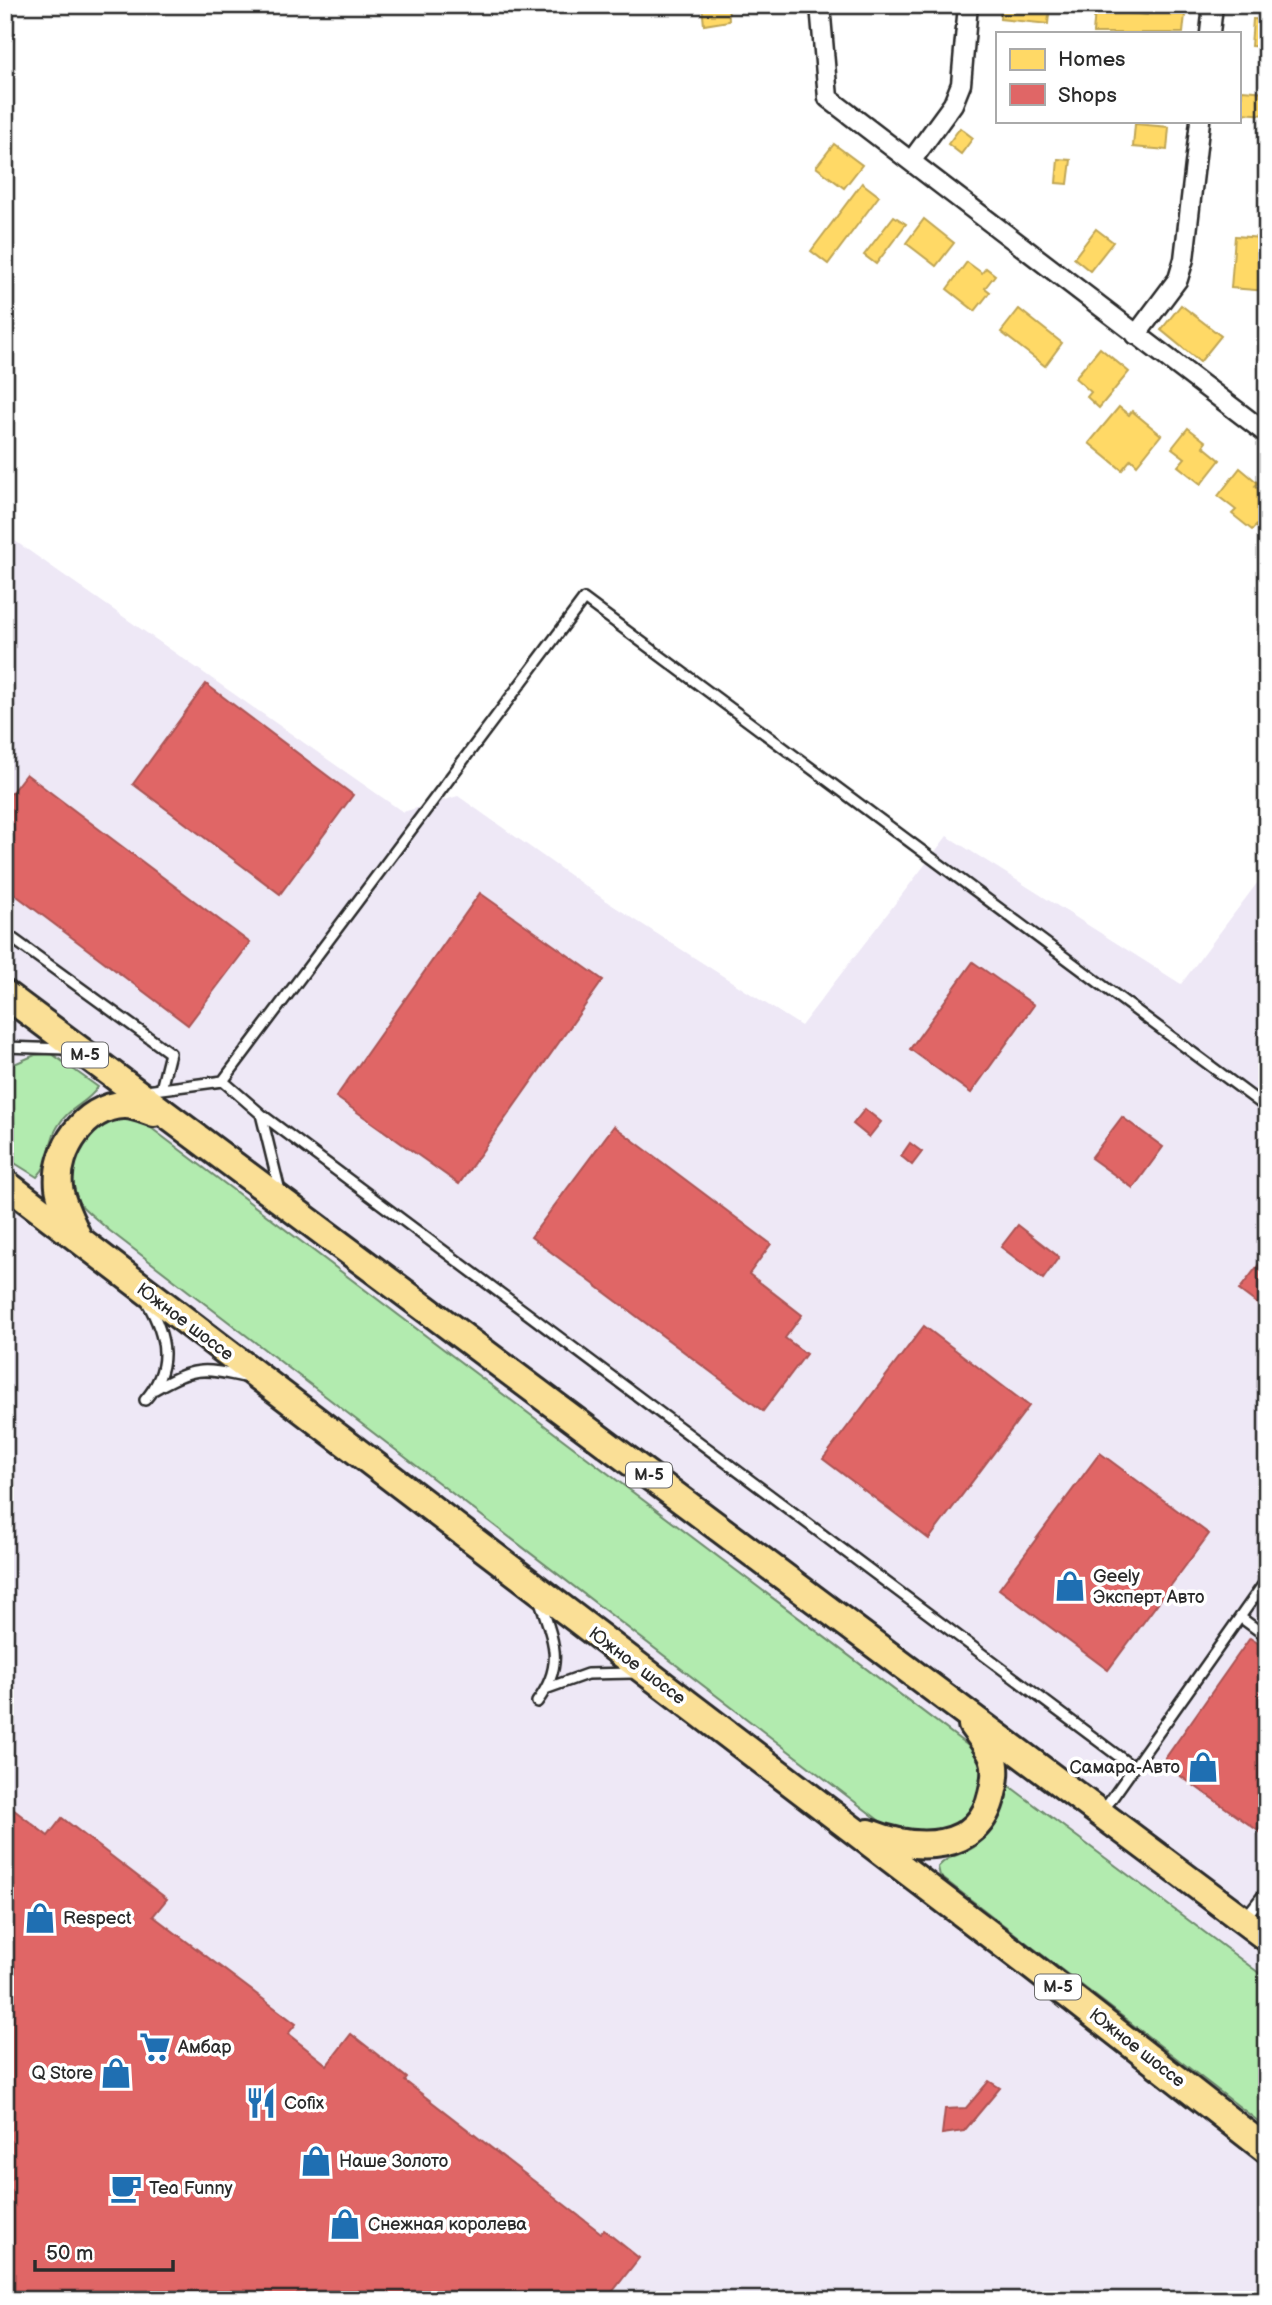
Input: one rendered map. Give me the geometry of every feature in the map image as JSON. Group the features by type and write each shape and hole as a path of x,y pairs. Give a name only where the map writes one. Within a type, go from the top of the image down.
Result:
{"main road":[{"name":"М-5","path":"5,994 78,1049 148,1091 166,1116 965,1713 1102,1812 1267,1938"},
{"path":"78,1240 59,1188 62,1157 71,1139 103,1108 126,1104 166,1116"},
{"name":"Южное шоссе","path":"5,1183 847,1825 1267,2150"},
{"path":"847,1825 886,1840 910,1845 938,1846 962,1839 979,1824 990,1807 995,1783 994,1758 965,1713"}],"street":[{"path":"820,5 828,98 1267,434"},
{"path":"912,160 953,104 961,84 968,5"},
{"path":"1210,32 1213,5"},
{"path":"1136,335 1178,279 1184,259 1200,122"}],"lane":[{"path":"148,1091 223,1081 584,599 1267,1108"},
{"path":"5,933 170,1054 148,1091"},
{"path":"5,1047 78,1049"},
{"path":"223,1081 261,1114 1133,1767"},
{"path":"261,1114 283,1203"},
{"path":"138,1285 158,1320 164,1340 164,1368 154,1390"},
{"path":"145,1400 154,1390 186,1371 227,1373 273,1389"},
{"path":"1102,1812 1267,1579"},
{"path":"536,1590 556,1649 555,1668 548,1688 537,1702"},
{"path":"1240,1617 1267,1637"},
{"path":"548,1688 587,1674 646,1672"},
{"path":"1244,1920 1267,1890"}],"shaded area":[{"path":"5,534 403,812 458,796 609,903 801,1026 947,836 1181,984 1267,870 1267,2300 5,2300"}],"green space":[{"path":"52,1054 98,1087 62,1120 55,1132 45,1165 37,1177 5,1157 5,1068 35,1055"},
{"path":"130,1112 975,1751 980,1766 982,1790 973,1809 943,1834 889,1828 110,1231 76,1200 72,1191 70,1171 74,1137"},
{"path":"1008,1785 1267,1979 1267,2128 940,1876 938,1867 941,1864 976,1846 990,1831 1003,1804"}],"building: Homes":[{"path":"702,5 728,5 729,21 704,25"},
{"path":"1001,5 1050,5 1048,24 1000,19"},
{"path":"1148,5 1186,5 1183,32 1093,32 1095,10 1147,15"},
{"path":"1253,19 1267,20 1267,47 1251,46"},
{"path":"1242,90 1267,92 1267,115 1241,113"},
{"path":"1135,124 1169,127 1167,150 1133,147"},
{"path":"960,128 973,138 961,154 948,144"},
{"path":"834,144 862,165 844,188 816,167"},
{"path":"1058,159 1071,160 1068,184 1056,183"},
{"path":"862,183 879,196 828,264 811,251"},
{"path":"894,216 906,224 876,264 864,255"},
{"path":"924,219 954,243 936,266 906,243"},
{"path":"1096,229 1113,242 1090,271 1074,258"},
{"path":"1235,236 1262,238 1260,262 1267,263 1267,291 1231,288"},
{"path":"967,262 982,273 986,268 995,275 985,288 990,292 975,311 947,289"},
{"path":"1181,305 1221,336 1200,362 1161,330"},
{"path":"1019,309 1062,343 1045,366 1001,332"},
{"path":"1100,348 1129,372 1099,408 1087,397 1091,392 1075,378"},
{"path":"1119,407 1129,415 1132,411 1161,435 1137,465 1131,459 1122,470 1089,443"},
{"path":"1188,428 1206,442 1203,446 1220,460 1201,484 1178,466 1185,458 1172,448"},
{"path":"1240,468 1258,483 1255,486 1267,495 1265,533 1256,526 1252,530 1232,514 1236,510 1218,496"}],"building: Shops":[{"path":"206,684 353,795 280,894 133,784"},
{"path":"26,774 250,943 188,1025 5,887 5,801"},
{"path":"480,893 603,980 459,1184 336,1097"},
{"path":"973,962 1034,1005 971,1093 910,1049"},
{"path":"865,1109 881,1122 869,1137 853,1124"},
{"path":"1122,1117 1163,1147 1133,1188 1091,1158"},
{"path":"614,1126 771,1244 749,1274 802,1315 785,1338 806,1354 763,1411 531,1237"},
{"path":"910,1143 922,1152 912,1165 901,1156"},
{"path":"1018,1225 1059,1257 1043,1279 1001,1247"},
{"path":"1267,1254 1267,1311 1239,1290"},
{"path":"924,1326 1029,1406 929,1539 823,1459"},
{"path":"1100,1453 1209,1534 1108,1670 999,1589"},
{"path":"1250,1638 1267,1649 1267,1837 1162,1763"},
{"name":"Амбар","path":"5,1803 48,1836 62,1818 167,1899 153,1916 296,2024 288,2034 327,2065 351,2034 407,2078 405,2081 601,2233 604,2230 639,2258 606,2300 5,2300"},
{"path":"989,2081 1000,2088 964,2131 942,2134 945,2109 966,2108"}],"place":[{"name":"Geely Эксперт Авто","path":"1070,1586"},
{"name":"Самара-Авто","path":"1203,1767"},
{"name":"Respect","path":"40,1918"},
{"name":"Амбар","path":"155,2047"},
{"name":"Q Store","path":"116,2073"},
{"name":"Cofix","path":"261,2103"},
{"name":"Наше Золото","path":"316,2161"},
{"name":"Tea Funny","path":"126,2188"},
{"name":"Снежная королева","path":"345,2224"}]}
